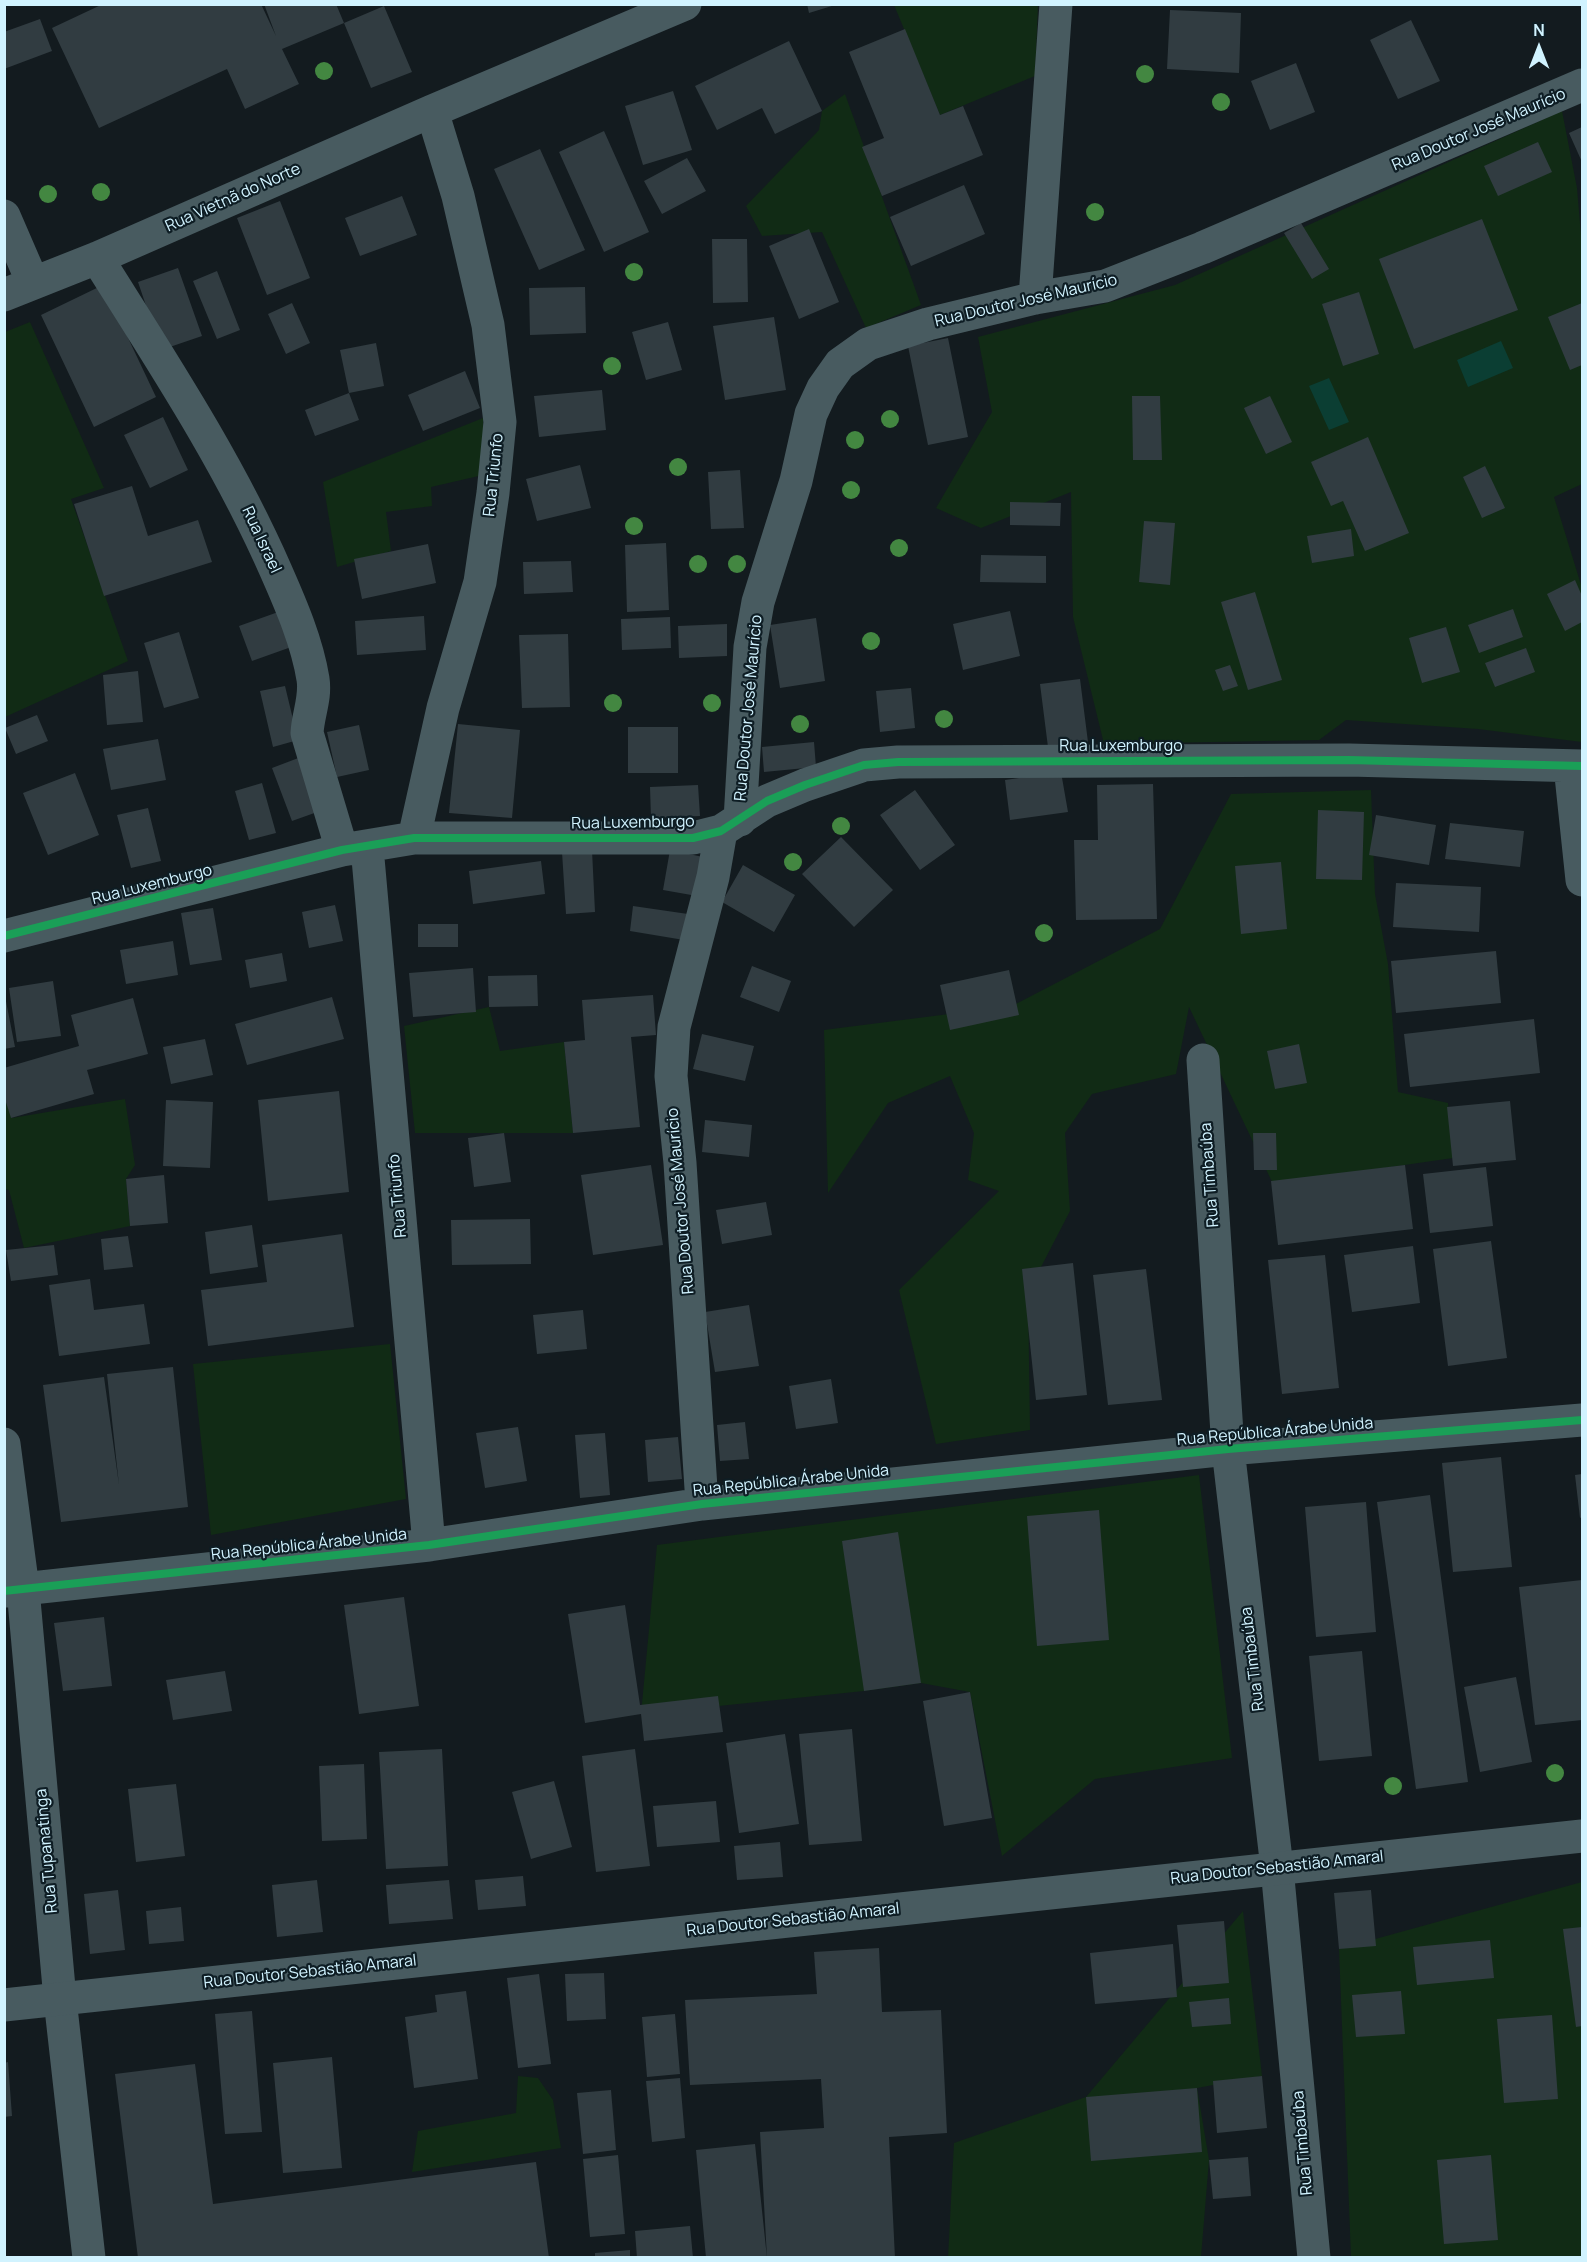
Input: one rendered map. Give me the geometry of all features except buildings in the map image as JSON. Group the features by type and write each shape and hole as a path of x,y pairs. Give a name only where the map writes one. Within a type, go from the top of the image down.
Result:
{"street":[{"name":"Rua Vietnã do Norte","path":"19,289 97,258 685,4"},
{"path":"1050,296 1056,4"},
{"name":"Rua Doutor José Maurício","path":"702,1504 680,1163 671,1076 674,1027 730,826 750,647 758,602 793,492 811,414 823,388 840,364 868,344 928,324 1105,286 1202,248 1582,85"},
{"name":"Rua Triunfo","path":"414,838 443,708 480,582 493,493 500,422 488,325 458,196 447,105"},
{"path":"4,216 19,289"},
{"name":"Rua Israel","path":"97,258 202,427 254,521 286,594 314,681 314,695 307,733 354,848"},
{"name":"Rua Luxemburgo","path":"4,936 354,848 414,838 693,838 730,826 767,801 864,765 898,762 1090,760 1349,760 1576,766"},
{"path":"1576,766 1582,880"},
{"name":"Rua Triunfo","path":"354,848 429,1545"},
{"name":"Rua Timbaúba","path":"1203,1060 1228,1449 1277,1868 1314,2258"},
{"name":"Rua República Árabe Unida","path":"14,1590 429,1545 702,1504 1228,1449 1582,1420"},
{"name":"Rua Tupanatinga","path":"4,1444 14,1590 89,2258"},
{"name":"Rua Doutor Sebastião Amaral","path":"4,2005 1582,1836"}],"shaded area":[{"path":"894,5 1038,5 1035,76 940,115"},
{"path":"845,94 921,305 866,328 822,232 762,236 746,206 819,130 822,111"},
{"path":"1562,111 1577,188 1582,247 1582,484 1554,497 1582,588 1582,742 1478,729 1346,720 1319,740 1104,744 1073,617 1071,492 981,528 936,508 992,412 978,337 1175,285"},
{"path":"30,322 104,488 71,499 128,661 5,717 5,332"},
{"path":"1501,341 1513,368 1468,387 1457,360"},
{"path":"1329,378 1349,422 1329,430 1309,386"},
{"path":"483,418 483,475 431,487 432,506 386,512 391,551 337,567 323,482"},
{"path":"1371,790 1375,894 1388,964 1398,1092 1448,1103 1453,1158 1273,1184 1189,1007 1176,1074 1092,1094 1065,1133 1070,1211 1028,1292 1030,1430 936,1444 899,1290 999,1191 968,1180 974,1133 950,1076 888,1103 828,1193 824,1030 1012,1006 1160,929 1231,794"},
{"path":"489,1007 500,1051 564,1042 573,1133 415,1133 404,1026"},
{"path":"4,1096 12,1118 125,1099 135,1165 126,1179 130,1226 24,1248 9,1190 5,1189"},
{"path":"390,1344 406,1499 211,1535 193,1364"},
{"path":"1199,1475 1232,1758 1095,1779 1002,1856 970,1692 921,1683 641,1714 657,1545"},
{"path":"1582,1882 1582,2257 1351,2257 1339,1949"},
{"path":"1243,1911 1262,2076 1197,2088 1209,2160 1201,2257 948,2258 954,2143 1086,2097"},
{"path":"518,2076 538,2078 553,2100 561,2148 412,2172 418,2131 516,2113"}],"cycle path":[{"path":"4,936 342,850 414,838 693,838 721,831 767,801 864,765 898,762 1349,760 1582,766"},
{"path":"4,1591 429,1545 702,1504 1228,1449 1582,1420"}]}
